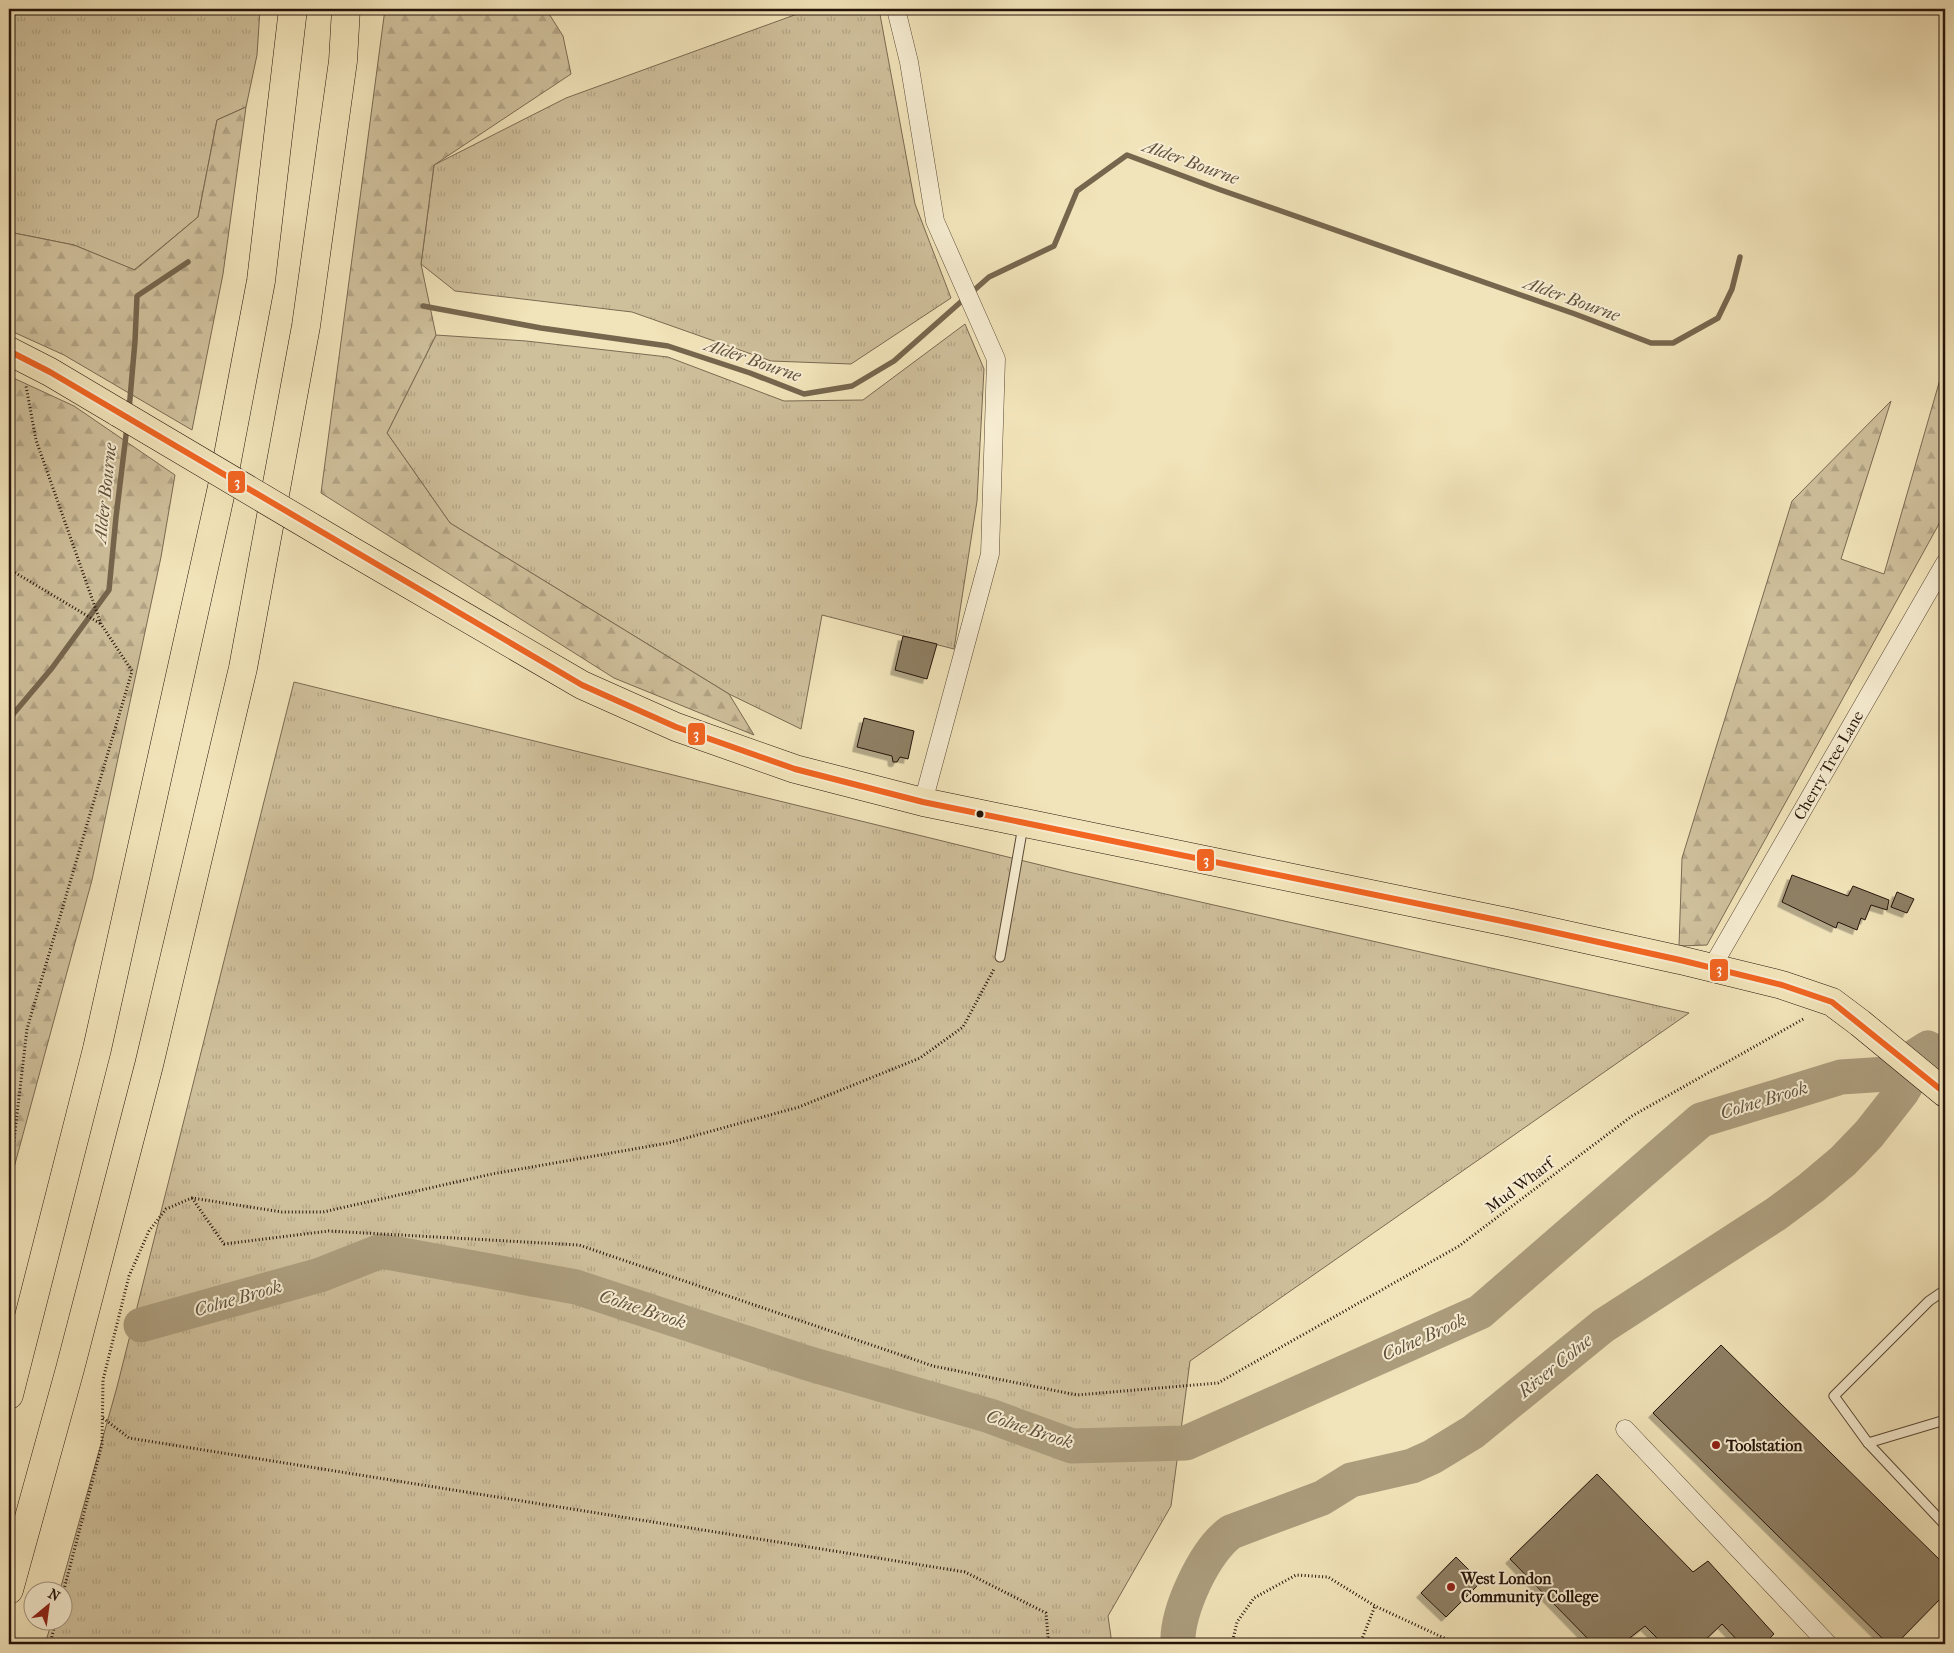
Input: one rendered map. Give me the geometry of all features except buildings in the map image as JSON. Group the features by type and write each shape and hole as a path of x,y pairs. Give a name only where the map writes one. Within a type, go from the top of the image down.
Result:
{"main road":[{"path":"10,1392 97,1049 222,487 260,281 294,9"},
{"path":"9,1590 70,1369 149,1065 243,668 306,326 343,61 346,9"},
{"path":"15,355 50,372 344,547 582,685 676,728 794,769 923,802 1512,922 1782,984 1832,1002 1945,1093"}],"street":[{"path":"896,9 909,62 935,221 996,358 990,554 923,802"},
{"name":"Cherry Tree Lane","path":"1712,967 1945,563"},
{"path":"1624,1429 1828,1644"}],"lane":[{"path":"1000,957 1023,823"},
{"path":"1945,1290 1929,1301 1834,1396 1868,1443 1945,1524"},
{"path":"1868,1443 1945,1420"}],"path":[{"path":"9,1183 27,1029 132,671 101,624 36,440 15,355"},
{"path":"9,569 101,624"},
{"path":"66,1580 102,1444 102,1380 129,1276 149,1230 166,1209 192,1198 282,1212 323,1212 492,1174 668,1144 798,1107 920,1058 963,1027 1000,957"},
{"name":"Mud Wharf","path":"192,1198 224,1244 329,1231 579,1245 933,1366 1077,1394 1218,1383 1459,1246 1632,1116 1832,1002"},
{"path":"103,1418 129,1438 965,1572 1046,1613 1048,1637 1044,1644"},
{"path":"1232,1644 1236,1622 1254,1598 1296,1575 1328,1577 1375,1606 1457,1644"},
{"path":"1360,1644 1375,1606"},
{"path":"50,1644 54,1630"}],"green space":[{"path":"9,9 260,9 257,55 246,107 217,120 198,217 134,270 74,245 9,232"},
{"path":"385,9 546,9 563,36 571,74 434,165 421,264 436,335 387,433 450,523 729,694 754,735 614,678 321,493"},
{"path":"811,9 879,9 915,204 951,298 851,364 771,361 632,312 455,291 421,264 434,165 566,98"},
{"path":"246,107 223,274 192,430 64,355 9,330 9,232 74,245 135,270 198,217 217,120"},
{"path":"965,324 984,369 977,501 954,649 822,615 801,729 729,694 450,523 387,433 436,335 526,341 668,357 784,401 863,400"},
{"path":"1945,362 1945,513 1707,945 1679,946 1682,858 1792,501 1891,401 1841,559 1884,574"},
{"path":"9,376 74,406 175,475 161,557 92,880 9,1186"},
{"path":"294,682 1073,873 1689,1013 1190,1361 1171,1506 1108,1616 1112,1644 45,1644 49,1630 72,1630 72,1580 63,1580 117,1387"}],"waterway":[{"name":"Alder Bourne","path":"423,306 541,328 668,346 750,373 804,394 852,386 894,361 989,277 1054,246 1077,191 1127,155 1218,189 1575,314 1651,343 1673,343 1718,318 1732,289 1740,257"},
{"name":"Alder Bourne","path":"129,410 137,296 188,262"},
{"name":"Alder Bourne","path":"9,719 52,668 109,590 127,427"},
{"name":"Colne Brook","path":"141,1325 320,1275 381,1251 576,1287 807,1363 990,1416 1072,1446 1186,1443 1480,1312 1701,1120 1841,1077 1887,1074 1928,1048 1945,1058"},
{"name":"River Colne","path":"1178,1644 1182,1616 1194,1583 1211,1553 1231,1532 1322,1498 1351,1480 1412,1466 1432,1457 1473,1432 1603,1326 1776,1214 1811,1188 1843,1161 1869,1134 1902,1092 1924,1054"}],"transit line":[{"name":"3","path":"9,351 50,372 582,685 676,727 795,769 923,802 1512,923 1680,960 1782,985 1832,1002 1945,1093"}],"place":[{"name":"Toolstation","path":"1716,1445"},
{"name":"West London Community College","path":"1451,1587"}]}
